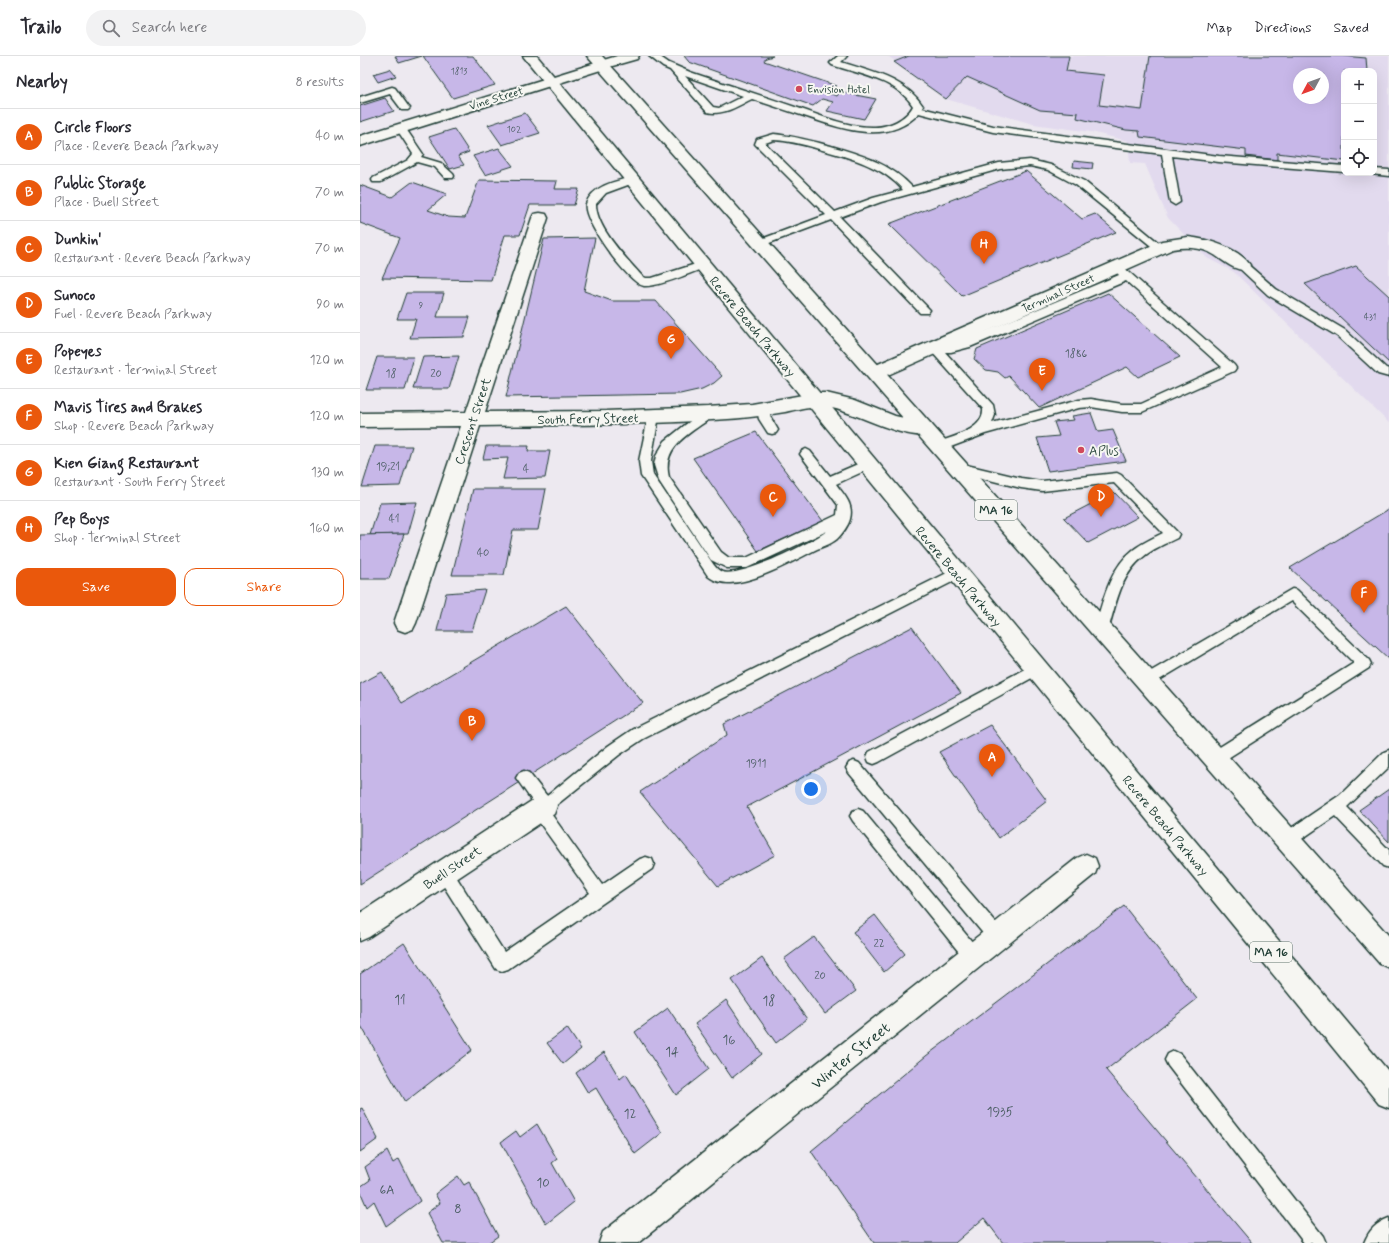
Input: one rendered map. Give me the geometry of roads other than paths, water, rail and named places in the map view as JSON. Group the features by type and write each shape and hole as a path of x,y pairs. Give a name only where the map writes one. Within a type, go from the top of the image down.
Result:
{"main road":[{"name":"Revere Beach Parkway","path":"530,56 1389,1094"},
{"name":"Vine Street","path":"360,141 551,82 598,61 632,56"},
{"name":"MA 16","path":"598,61 1389,954"},
{"name":"Crescent Street","path":"406,623 540,218"},
{"name":"Terminal Street","path":"875,373 934,347 1122,271 1160,248 1178,242 1195,241 1220,250 1242,265"},
{"name":"South Ferry Street","path":"360,420 708,414 763,410 814,400 837,402 892,422 924,429"},
{"name":"Buell Street","path":"360,928 542,808"},
{"name":"Winter Street","path":"614,1243 1086,866"},
{"path":"1379,1243 1389,1233"}],"lane":[{"path":"653,56 673,68 751,96 818,117 867,130 879,130 893,126 906,119 917,110"},
{"path":"843,56 835,63 884,80 896,86 913,98 918,106 917,110"},
{"path":"673,68 710,110 716,112 720,111 751,96"},
{"path":"360,100 392,90 405,108"},
{"path":"917,110 994,129 1219,159 1341,169"},
{"path":"377,180 411,162 418,154 400,128"},
{"path":"910,191 890,172 863,158 787,138 774,137 760,140 760,144 833,216 924,310"},
{"path":"1166,152 1175,202"},
{"path":"415,158 438,165 450,176"},
{"path":"760,243 873,201 1009,164 1030,163 1062,172 1088,188 1160,248"},
{"path":"1377,172 1389,173"},
{"path":"632,180 606,188 591,204 590,211 608,244 638,278 644,282 652,282 702,265"},
{"path":"1242,265 1272,292 1341,333 1382,371 1389,373"},
{"path":"940,446 974,432 1079,404 1091,403 1122,408 1142,408 1230,368 1122,271"},
{"path":"934,347 988,408 990,413 987,422 974,432"},
{"path":"763,410 765,419 772,430"},
{"path":"708,414 669,446 662,456 660,467 663,478 716,556 727,563 747,563 844,518"},
{"path":"653,416 645,469 647,476 706,565 715,574 728,578 737,577 760,570 828,538 837,530 844,518 844,504 806,454"},
{"path":"828,482 868,465"},
{"path":"958,468 1021,483 1042,486 1117,478 1172,534 1137,554 1124,567 1117,582 1101,630"},
{"path":"542,808 572,786 608,753 638,734 957,573"},
{"path":"1146,681 1292,594 1364,664 1215,758"},
{"path":"874,757 1036,668"},
{"path":"1287,840 1349,796 1389,757"},
{"path":"854,768 997,937"},
{"path":"524,778 600,896"},
{"path":"1336,806 1389,861"},
{"path":"858,816 973,956"},
{"path":"444,872 502,963 646,864"},
{"path":"1174,1060 1316,1243"}],"place":[{"name":"Envision Hotel","path":"799,89"},
{"name":"Pep Boys","path":"984,264"},
{"name":"Kien Giang Restaurant","path":"671,359"},
{"name":"Popeyes","path":"1042,391"},
{"name":"APlus","path":"1081,450"},
{"name":"Dunkin'","path":"773,517"},
{"name":"Sunoco","path":"1101,517"},
{"name":"Mavis Tires and Brakes","path":"1364,613"},
{"name":"Public Storage","path":"472,741"},
{"name":"Circle Floors","path":"992,777"}]}
